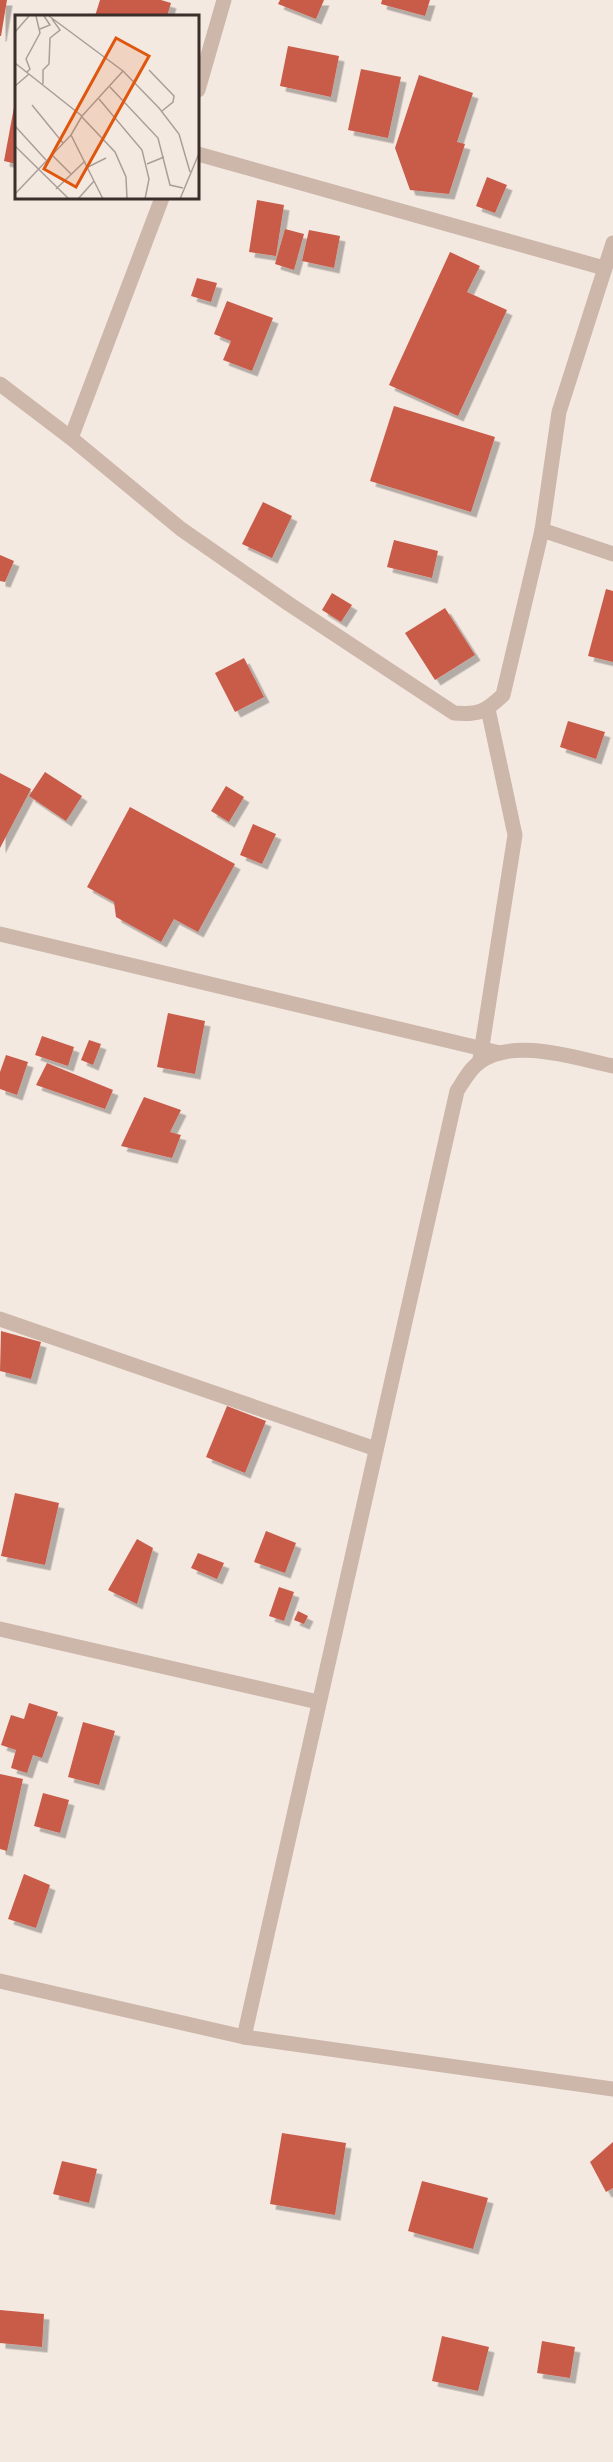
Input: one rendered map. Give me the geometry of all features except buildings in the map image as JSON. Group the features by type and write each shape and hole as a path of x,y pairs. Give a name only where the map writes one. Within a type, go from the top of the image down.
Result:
{"street":[{"path":"200,83 224,0"},
{"path":"200,155 603,268"},
{"path":"71,438 161,200"},
{"path":"0,384 71,438 181,528 289,604 454,713 475,714 488,709 503,695 542,530 560,412 603,268 613,243"},
{"path":"542,530 613,554"},
{"path":"244,2037 457,1091 481,1055 516,835 488,709"},
{"path":"0,934 481,1055 525,1049 613,1065"},
{"path":"0,1319 376,1449"},
{"path":"0,1629 318,1702"},
{"path":"0,1981 244,2037 613,2089"}]}
